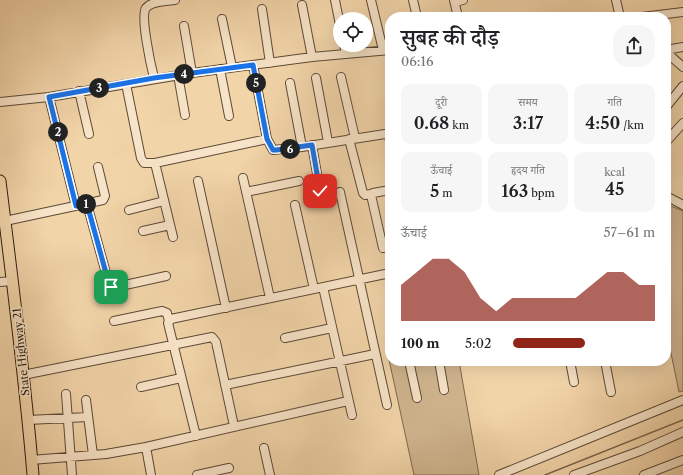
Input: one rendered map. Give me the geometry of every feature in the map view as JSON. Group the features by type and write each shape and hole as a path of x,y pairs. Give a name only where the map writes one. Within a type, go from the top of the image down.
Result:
{"highway":[{"name":"State Highway 21","path":"0,181 13,281 28,420 32,475"}],"street":[{"path":"154,78 143,17 145,9 158,1 175,0"},
{"path":"335,0 338,12"},
{"path":"371,0 385,44"},
{"path":"413,0 416,12"},
{"path":"457,12 454,1 463,0"},
{"path":"616,0 619,12"},
{"path":"302,5 312,58"},
{"path":"262,9 270,63"},
{"path":"671,13 683,12"},
{"path":"222,19 232,67"},
{"path":"184,26 192,73"},
{"path":"671,50 683,47"},
{"path":"0,102 49,97 154,78 232,67 385,50"},
{"path":"671,56 683,67"},
{"path":"253,65 267,139 271,149 302,147 385,134"},
{"path":"220,69 229,116"},
{"path":"178,75 185,115"},
{"path":"341,77 363,194 385,191"},
{"path":"316,78 328,142"},
{"path":"290,83 302,147"},
{"path":"126,84 142,161 147,164 267,139"},
{"path":"671,98 683,86"},
{"path":"79,92 89,134"},
{"path":"49,97 76,206"},
{"path":"671,136 683,123"},
{"path":"312,145 320,191"},
{"path":"155,163 173,237"},
{"path":"5,221 102,201 105,197 98,166"},
{"path":"243,178 270,298"},
{"path":"246,192 299,180"},
{"path":"198,181 226,308"},
{"path":"340,192 375,354 388,405"},
{"path":"371,194 383,248"},
{"path":"671,199 683,205"},
{"path":"129,210 164,201"},
{"path":"87,204 111,287 166,276"},
{"path":"295,206 314,289"},
{"path":"144,231 170,225"},
{"path":"169,321 173,318 385,274"},
{"path":"0,282 13,281"},
{"path":"323,287 352,415"},
{"path":"114,321 162,311 167,313 181,378 196,436"},
{"path":"285,338 332,328"},
{"path":"23,375 209,336 214,338 216,342 234,426"},
{"path":"225,385 375,354"},
{"path":"410,366 417,398"},
{"path":"439,366 444,390"},
{"path":"571,366 574,382"},
{"path":"606,366 611,392"},
{"path":"141,387 181,378"},
{"path":"66,394 72,475"},
{"path":"86,400 93,455"},
{"path":"31,460 93,455 146,447 348,400"},
{"path":"498,475 683,400"},
{"path":"28,420 88,417"},
{"path":"574,475 640,451 683,432"},
{"path":"146,447 151,475"},
{"path":"264,448 270,475"},
{"path":"644,475 664,471 683,460"},
{"path":"197,475 229,468"}],"shaded area":[{"path":"671,206 683,211 683,391 679,392 671,353"},
{"path":"390,366 460,366 479,475 414,475"}],"waterway":[{"path":"545,475 683,420"}],"route":[{"path":"111,287 87,204 76,206 49,97 154,78 253,65 267,139 271,149 276,150 312,145 320,191"}]}
